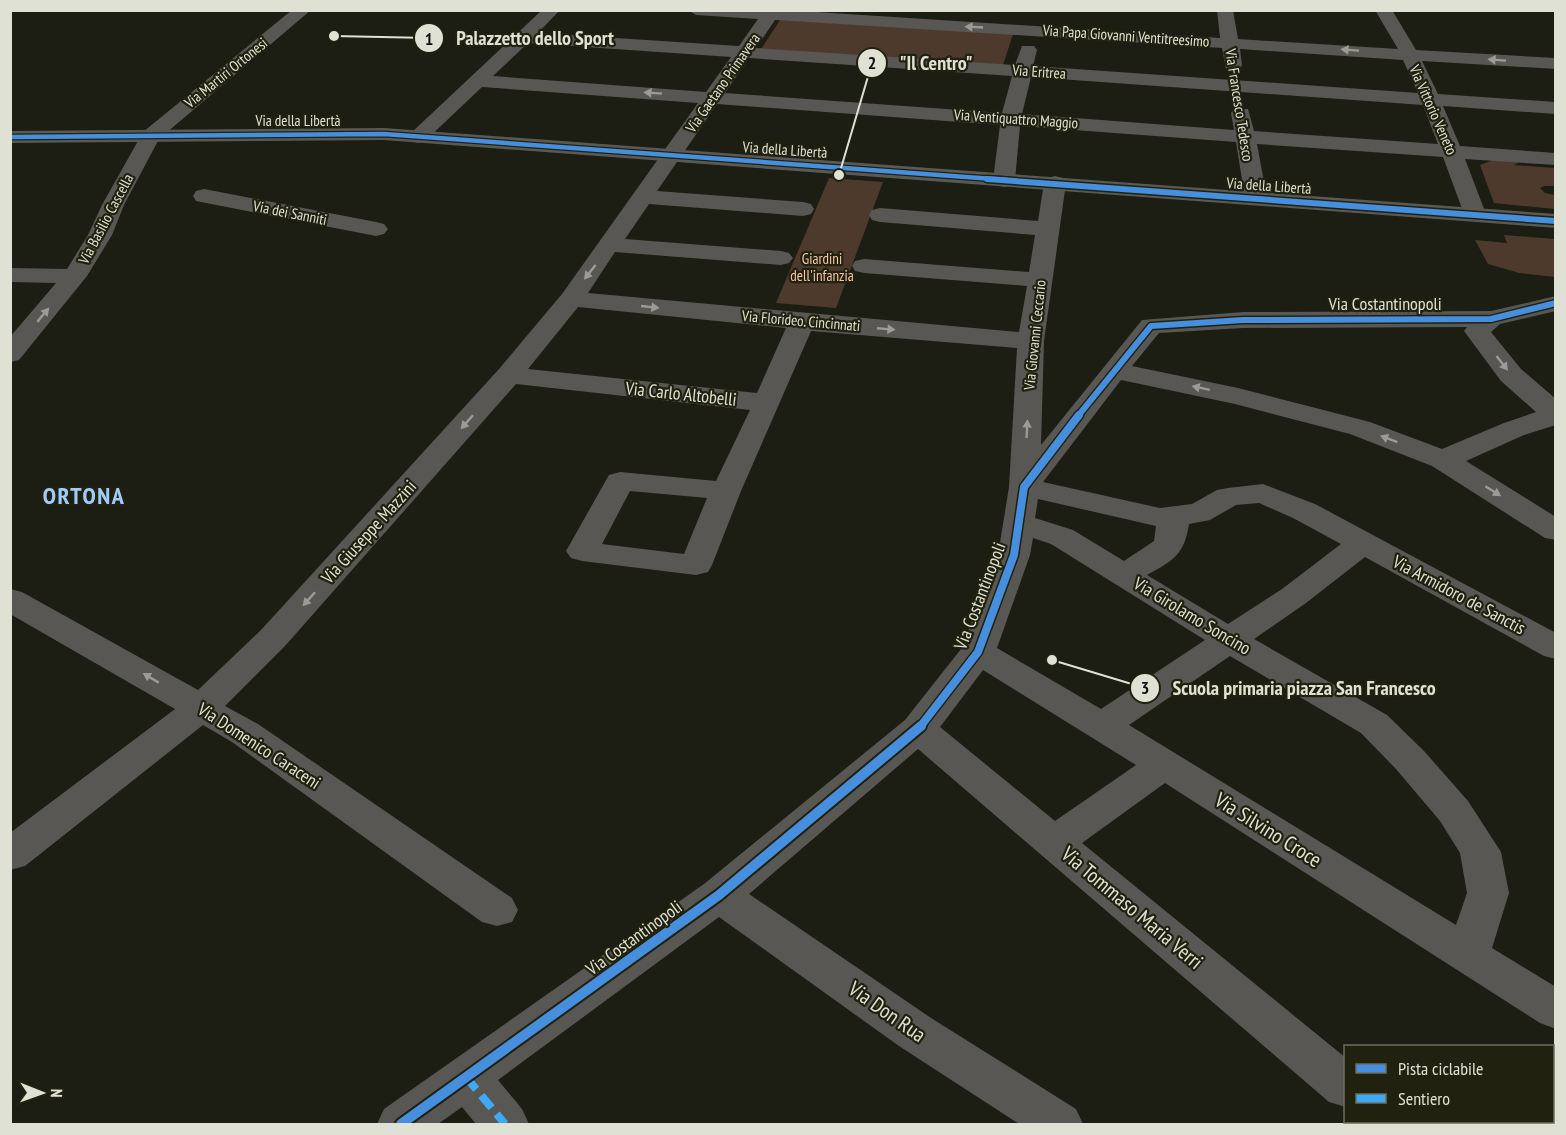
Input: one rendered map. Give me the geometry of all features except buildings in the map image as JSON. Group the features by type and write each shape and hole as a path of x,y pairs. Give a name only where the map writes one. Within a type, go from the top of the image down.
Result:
{"main road":[{"name":"Via della Libertà","path":"10,137 384,134 1556,221"}],"street":[{"name":"Via Martiri Ortonesi","path":"150,136 303,10"},
{"path":"418,137 552,10"},
{"name":"Via Papa Giovanni Ventitreesimo","path":"696,10 1034,21 1230,43 1556,64"},
{"name":"Via Francesco Tedesco","path":"1225,10 1256,198"},
{"name":"Via Vittorio Veneto","path":"1383,10 1408,54 1429,99 1452,151 1475,214"},
{"name":"Via Gaetano Primavera","path":"673,155 772,13"},
{"path":"1004,180 1011,118 1034,21"},
{"name":"Via Eritrea","path":"524,37 1556,108"},
{"name":"Via Ventiquattro Maggio","path":"477,81 1244,134 1556,159"},
{"name":"Via Basilio Cascella","path":"10,354 75,276 100,235 113,205 150,136"},
{"name":"Via Giuseppe Mazzini","path":"10,855 201,708 273,638 509,375 571,299 673,155"},
{"name":"Via Giovanni Ceccario","path":"1024,487 1031,341 1055,183"},
{"name":"Via dei Sanniti","path":"204,196 376,229"},
{"path":"644,197 803,209"},
{"path":"880,215 1049,229"},
{"path":"611,245 781,258"},
{"path":"864,266 1040,280"},
{"path":"10,275 75,276"},
{"name":"Via Florideo. Cincinnati","path":"571,299 802,322 1031,341"},
{"name":"Via Costantinopoli","path":"400,1125 719,895 918,729 978,652 1014,555 1024,487 1114,369 1151,326 1243,320 1491,319 1556,303"},
{"path":"1443,460 1514,429 1554,417 1546,405 1511,375 1477,332 1491,319"},
{"path":"726,491 802,322"},
{"path":"1114,369 1238,396 1360,428 1443,460 1556,531"},
{"name":"Via Carlo Altobelli","path":"509,375 767,403"},
{"name":"Via Armidoro de Sanctis","path":"1024,487 1160,518 1198,513 1228,497 1263,493 1304,511 1556,648"},
{"path":"1124,575 1150,560 1169,544 1174,516"},
{"name":"Via Girolamo Soncino","path":"1020,523 1062,537 1229,640 1374,724 1410,760 1454,810 1480,852 1488,893 1468,953"},
{"path":"1102,726 1294,596 1363,543"},
{"name":"Via Domenico Caraceni","path":"14,606 245,733 497,910"},
{"name":"Via Silvino Croce","path":"978,652 1102,726 1556,1010"},
{"name":"Via Tommaso Maria Verri","path":"918,729 1344,1085"},
{"path":"1054,843 1163,765"},
{"name":"Via Don Rua","path":"719,895 915,1032 1059,1125"},
{"path":"466,1077 505,1125"}],"green space":[{"path":"780,20 1013,34 1003,65 761,49"},
{"path":"1502,157 1524,159 1514,165 1555,168 1555,186 1540,188 1545,193 1555,195 1555,209 1494,203 1480,165"},
{"name":"Giardini dell'infanzia","path":"829,178 883,182 836,308 776,303"},
{"path":"1504,235 1555,239 1555,277 1519,273 1488,264 1475,240 1507,243"}],"marked path":[{"path":"466,1077 505,1124"}],"cycle path":[{"path":"10,137 384,134 1556,221"},
{"path":"401,1124 719,895 918,729 978,652 1014,555 1024,487 1151,326 1243,320 1491,319 1556,303"}],"place":[{"name":"Palazzetto dello Sport","path":"334,36"},
{"name":"\"Il Centro\"","path":"839,175"},
{"name":"Scuola primaria piazza San Francesco","path":"1052,660"}],"district":[{"name":"ORTONA","path":"84,496"}]}
